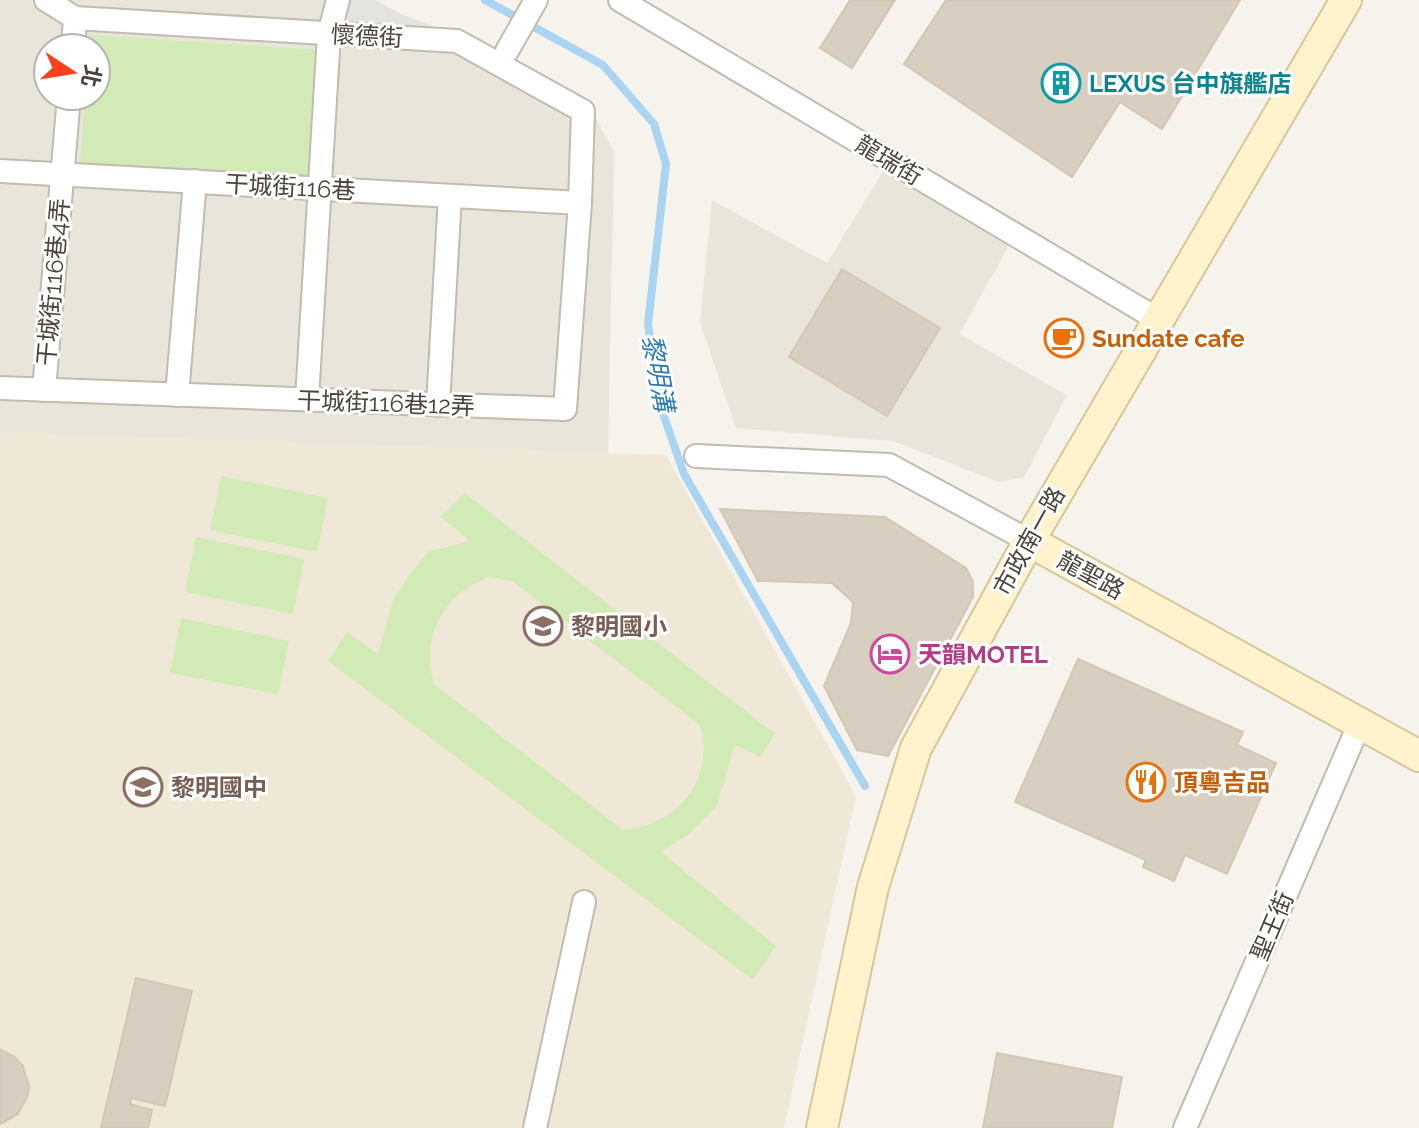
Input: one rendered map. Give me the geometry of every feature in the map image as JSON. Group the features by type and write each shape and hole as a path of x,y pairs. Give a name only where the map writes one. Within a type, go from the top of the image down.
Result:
{"street":[{"name":"懷德街","path":"46,0 75,18 457,41 583,111 580,203"},
{"path":"307,399 329,34 338,0"},
{"path":"510,45 536,0"},
{"name":"龍瑞街","path":"620,0 1157,319"},
{"name":"市政南一路","path":"822,1128 873,887 916,748 1029,541 1346,0"},
{"path":"74,32 75,18"},
{"name":"干城街116巷4弄","path":"44,390 68,112"},
{"name":"干城街116巷","path":"0,171 580,203"},
{"path":"177,395 195,181"},
{"path":"438,405 450,196"},
{"name":"干城街116巷12弄","path":"0,388 565,409 580,203"},
{"name":"龍聖路","path":"696,456 889,465 1419,756"},
{"name":"聖王街","path":"1185,1128 1359,725"},
{"path":"535,1128 584,902"}],"shaded area":[{"path":"0,0 362,0 458,35 588,102 614,152 608,461 0,452"},
{"path":"348,0 376,0 437,35 340,30"},
{"path":"884,170 1010,244 959,334 1067,395 1024,477 999,482 893,441 736,428 700,323 712,200 827,263"},
{"name":"黎明國小","path":"0,433 666,455 856,796 784,1128 0,1128"}],"green space":[{"path":"112,36 320,50 314,180 80,164 84,112 112,112"},
{"path":"221,476 328,498 317,552 210,530"},
{"path":"465,493 775,734 760,757 735,745 716,807 690,833 661,852 776,946 753,980 328,661 347,632 378,654 393,600 410,574 428,552 470,541 441,517","holes":["489,577 512,581 700,725 704,745 697,781 688,796 660,820 623,830 434,684 430,650 433,634 448,605 473,584"]},
{"path":"196,537 304,559 293,614 185,592"},
{"path":"181,618 289,641 278,694 170,673"}],"building":[{"path":"850,0 895,0 852,68 820,48"},
{"name":"LEXUS 台中旗艦店","path":"946,0 1240,0 1162,129 1120,102 1072,177 904,64"},
{"path":"842,269 940,328 887,416 789,357"},
{"name":"天韻MOTEL","path":"720,509 885,517 966,568 973,582 973,597 888,756 857,750 824,686 851,623 853,602 832,583 758,581"},
{"name":"頂粵吉品","path":"1078,659 1243,732 1237,745 1276,763 1227,874 1185,855 1174,881 1143,867 1146,860 1015,802"},
{"path":"136,978 192,991 165,1106 131,1098 130,1104 152,1110 148,1128 101,1128"},
{"path":"0,1049 23,1066 29,1087 18,1114 0,1124"},
{"path":"997,1053 1122,1077 1112,1128 983,1128"}],"waterway":[{"name":"黎明溝","path":"485,0 603,65 654,124 666,164 648,324 659,402 684,474 865,786"}],"place":[{"name":"LEXUS 台中旗艦店","path":"1061,83"},
{"name":"Sundate cafe","path":"1064,338"},
{"name":"黎明國小","path":"543,626"},
{"name":"天韻MOTEL","path":"890,654"},
{"name":"頂粵吉品","path":"1146,782"},
{"name":"黎明國中","path":"143,787"}]}
